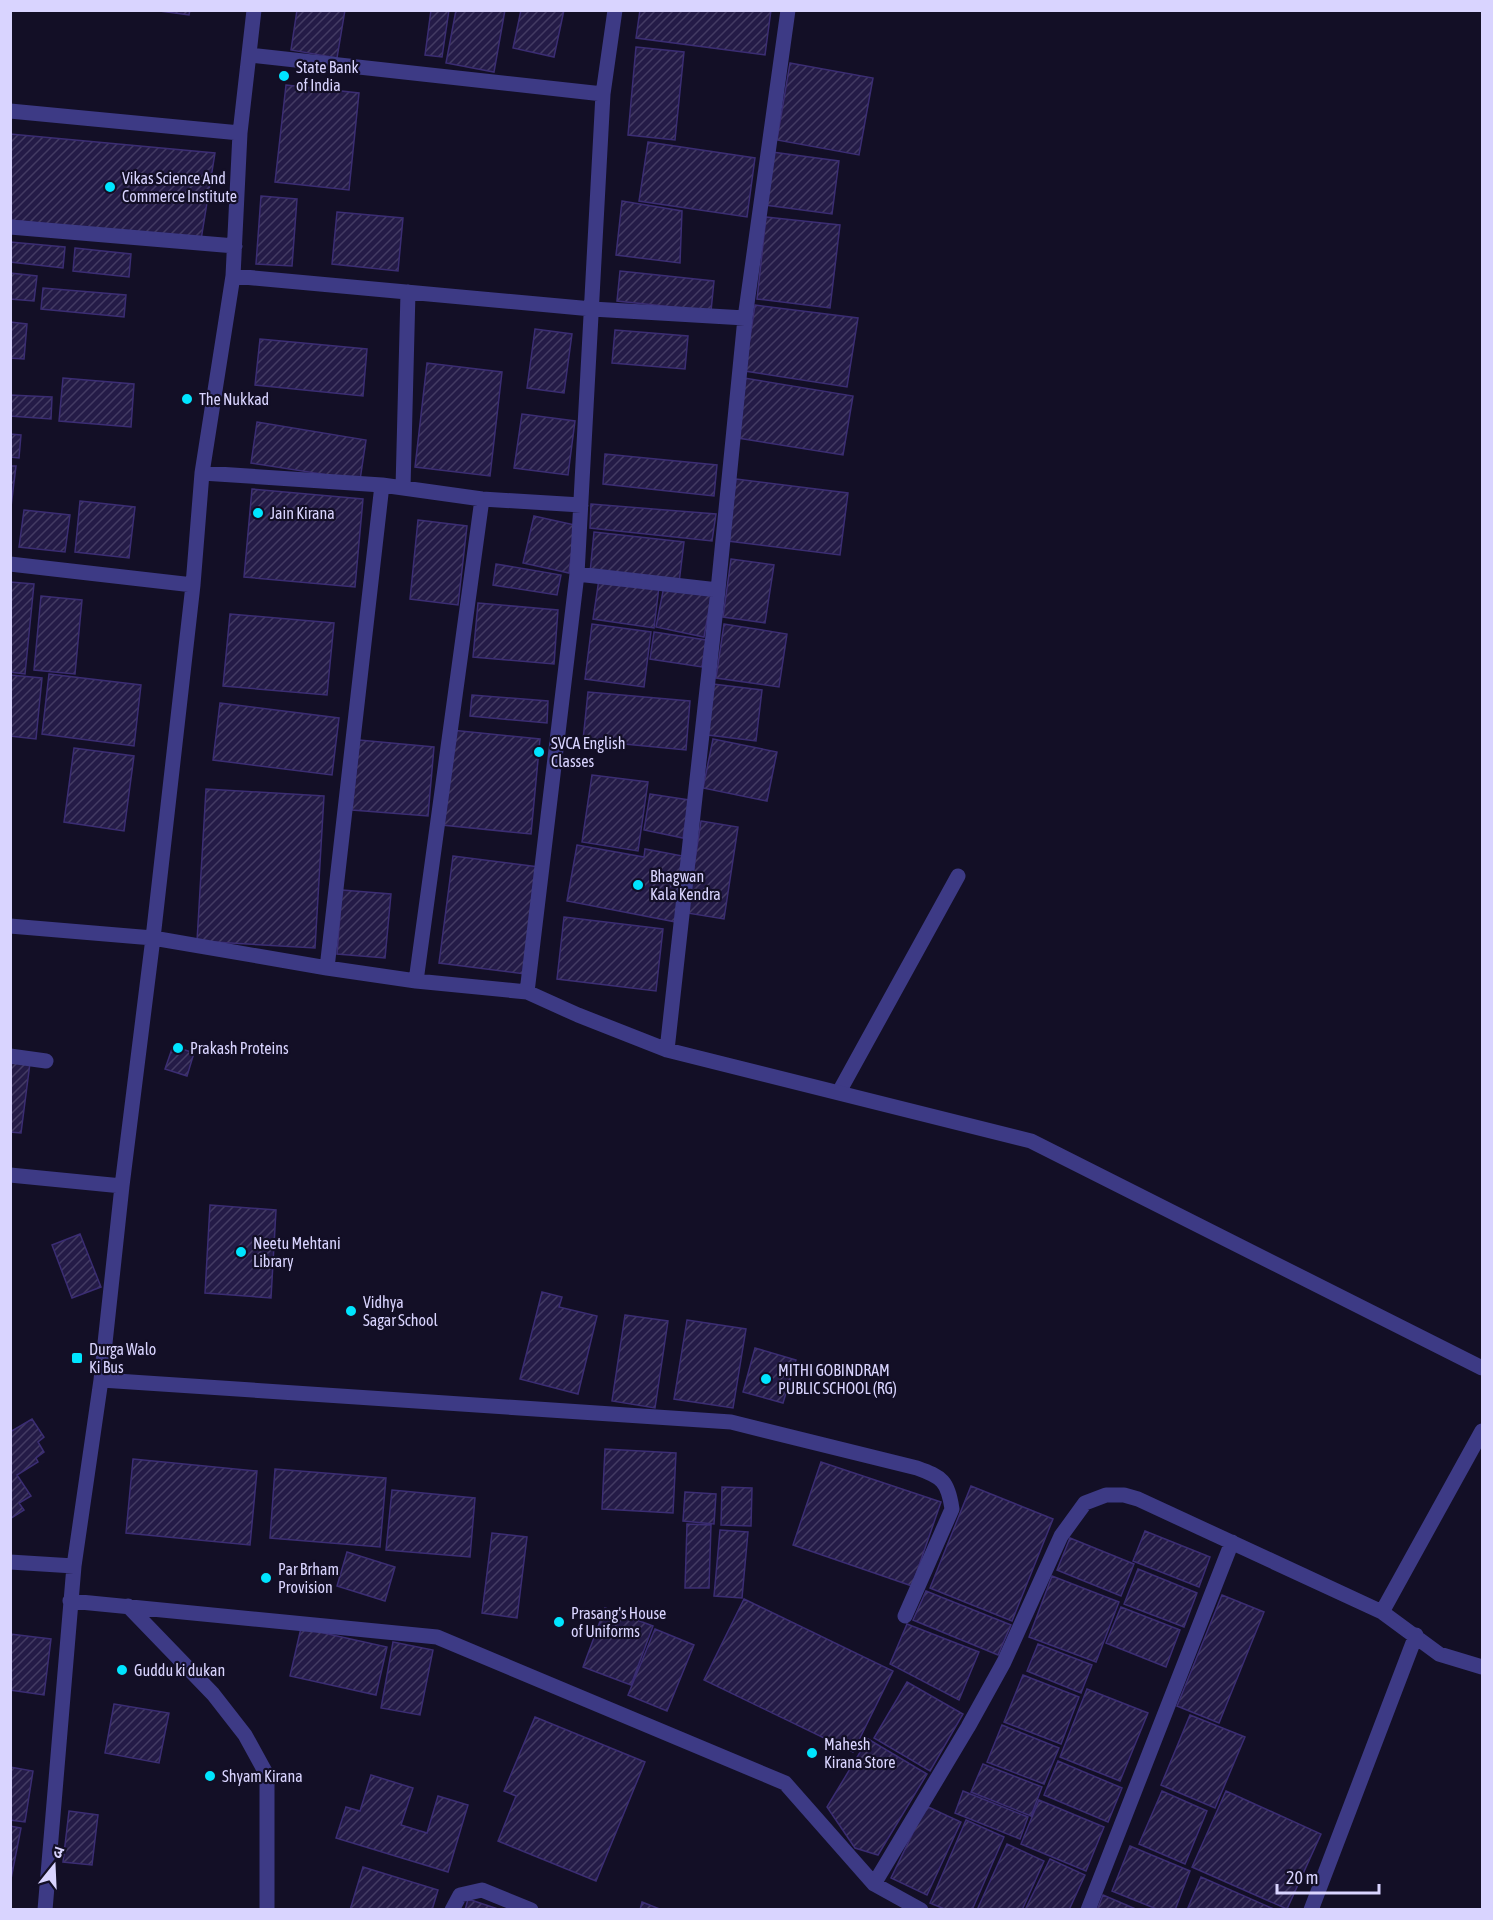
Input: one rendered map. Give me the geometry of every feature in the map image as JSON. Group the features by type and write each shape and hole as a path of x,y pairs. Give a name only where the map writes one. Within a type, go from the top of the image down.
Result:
{"street":[{"path":"45,1910 70,1601 101,1380 122,1186 153,938 193,585 202,473 233,276 240,133 254,10"},
{"path":"527,992 577,574 603,93 615,10"},
{"path":"667,1050 718,590 745,318 788,10"},
{"path":"250,55 603,93"},
{"path":"10,111 240,133"},
{"path":"10,227 235,246"},
{"path":"233,276 592,309 745,318"},
{"path":"403,488 408,292"},
{"path":"202,473 382,485 482,499 581,505"},
{"path":"327,968 382,485"},
{"path":"416,981 482,499"},
{"path":"10,564 193,585"},
{"path":"577,574 718,590"},
{"path":"839,1092 958,876"},
{"path":"10,926 153,938 416,981 527,992 667,1050 1031,1141 1482,1368"},
{"path":"10,1056 46,1061"},
{"path":"10,1175 122,1186"},
{"path":"101,1380 730,1422 917,1468 938,1475 950,1490 952,1509 905,1616"},
{"path":"1382,1612 1482,1431"},
{"path":"874,1884 974,1718 1004,1662 1061,1536 1085,1503 1106,1495 1124,1495 1138,1499 1382,1612 1440,1654 1482,1667"},
{"path":"1088,1910 1232,1542"},
{"path":"10,1562 74,1566"},
{"path":"70,1601 437,1636 785,1783 874,1884 921,1910"},
{"path":"128,1606 213,1694 245,1736 267,1775 267,1910"},
{"path":"1311,1910 1416,1635"},
{"path":"452,1910 460,1894 482,1890 531,1910"}],"building":[{"path":"152,10 190,10 189,15"},
{"path":"297,10 345,10 337,58 291,50"},
{"path":"431,10 449,10 442,57 425,55"},
{"path":"456,10 505,10 494,72 446,63"},
{"path":"521,10 564,10 554,57 513,48"},
{"path":"640,10 771,10 765,55 636,38"},
{"path":"636,47 684,52 675,140 628,135"},
{"path":"790,63 873,78 859,155 777,140"},
{"path":"286,85 359,93 349,190 275,182"},
{"name":"Vikas Science And Commerce Institute","path":"10,134 215,153 201,240 10,220"},
{"path":"648,142 755,158 747,217 639,201"},
{"path":"772,152 839,161 832,214 765,205"},
{"path":"261,196 297,199 292,266 256,264"},
{"path":"622,201 682,211 680,263 616,255"},
{"path":"337,212 403,218 398,271 332,264"},
{"path":"766,217 840,225 830,308 757,299"},
{"path":"10,242 65,247 63,268 10,262"},
{"path":"75,248 131,254 129,277 73,271"},
{"path":"620,271 714,281 711,311 617,301"},
{"path":"10,273 37,276 34,301 10,299"},
{"path":"43,288 126,295 124,317 41,309"},
{"path":"755,305 858,318 847,387 745,371"},
{"path":"10,322 27,324 24,359 10,358"},
{"path":"535,329 572,334 564,393 527,388"},
{"path":"615,330 688,336 685,369 612,363"},
{"path":"260,339 367,349 363,396 255,385"},
{"path":"427,363 502,372 490,476 415,467"},
{"path":"63,378 134,384 131,427 59,421"},
{"path":"744,378 853,396 843,455 738,438"},
{"path":"10,395 52,397 51,419 10,416"},
{"path":"522,414 575,421 568,475 514,468"},
{"path":"257,422 366,440 360,480 251,463"},
{"path":"10,434 21,435 19,458 10,457"},
{"path":"605,454 717,465 714,496 603,484"},
{"path":"10,466 16,466 10,515"},
{"path":"736,479 848,493 840,555 728,541"},
{"path":"252,489 363,499 355,587 244,577"},
{"path":"80,501 135,507 129,558 75,552"},
{"path":"591,504 716,514 712,541 590,528"},
{"path":"24,510 70,515 65,552 19,547"},
{"path":"534,516 575,525 569,573 523,563"},
{"path":"418,520 467,526 458,605 410,599"},
{"path":"594,532 684,542 679,583 590,573"},
{"path":"731,559 774,565 765,623 723,617"},
{"path":"496,564 561,575 557,595 493,585"},
{"path":"599,579 659,587 654,628 593,619"},
{"path":"10,582 34,584 25,674 10,672"},
{"path":"664,586 712,593 704,637 656,627"},
{"path":"41,596 82,600 75,674 34,670"},
{"path":"478,603 558,610 554,664 473,657"},
{"path":"230,614 334,623 327,695 223,686"},
{"path":"592,624 651,632 644,687 585,679"},
{"path":"724,624 787,634 779,687 716,678"},
{"path":"654,632 706,640 702,667 650,659"},
{"path":"49,674 141,685 134,746 42,734"},
{"path":"10,675 42,678 36,739 10,736"},
{"path":"713,684 762,690 756,741 708,735"},
{"path":"588,692 690,701 686,750 583,740"},
{"path":"472,695 548,701 547,723 470,716"},
{"path":"220,703 339,718 332,775 213,760"},
{"path":"451,730 540,739 531,834 442,825"},
{"path":"713,739 777,752 767,801 703,788"},
{"path":"359,740 434,747 428,816 352,810"},
{"path":"74,748 134,756 124,831 64,822"},
{"path":"592,775 648,782 638,851 582,842"},
{"path":"206,789 324,796 315,948 197,941"},
{"path":"650,794 689,800 683,838 644,830"},
{"path":"701,821 738,827 724,919 687,913"},
{"path":"577,845 644,857 645,849 688,857 676,922 567,901"},
{"path":"453,856 539,867 525,974 439,963"},
{"path":"342,890 391,894 385,958 337,954"},
{"path":"564,917 663,929 656,991 557,979"},
{"path":"173,1046 194,1053 187,1076 165,1069"},
{"path":"10,1061 30,1063 21,1133 10,1132"},
{"name":"Neetu Mehtani Library","path":"210,1205 276,1210 271,1298 205,1293"},
{"path":"80,1234 101,1287 72,1298 52,1245"},
{"path":"542,1292 562,1297 559,1307 597,1316 578,1394 520,1379"},
{"path":"625,1315 668,1321 655,1408 612,1401"},
{"path":"687,1320 746,1329 733,1408 674,1399"},
{"path":"755,1348 796,1360 783,1403 743,1392"},
{"path":"32,1419 44,1437 38,1442 44,1452 36,1458 38,1462 17,1475 31,1496 19,1503 24,1510 10,1519 10,1432"},
{"path":"605,1449 676,1453 673,1513 602,1509"},
{"path":"133,1459 257,1471 250,1545 126,1533"},
{"path":"821,1462 941,1502 912,1586 793,1545"},
{"path":"275,1469 386,1478 380,1547 270,1538"},
{"path":"971,1486 1053,1519 1012,1621 930,1588"},
{"path":"722,1487 752,1488 751,1526 721,1525"},
{"path":"392,1490 475,1498 470,1557 386,1550"},
{"path":"685,1492 716,1494 714,1524 683,1521"},
{"path":"687,1524 711,1525 709,1588 685,1588"},
{"path":"720,1530 748,1532 742,1598 714,1596"},
{"path":"1145,1531 1210,1557 1199,1587 1133,1561"},
{"path":"492,1533 527,1537 517,1618 482,1613"},
{"path":"1070,1538 1134,1564 1121,1596 1057,1570"},
{"path":"347,1552 395,1567 385,1601 337,1586"},
{"path":"1138,1569 1197,1593 1184,1627 1124,1604"},
{"path":"1052,1576 1119,1602 1096,1662 1029,1637"},
{"path":"926,1591 1011,1625 998,1655 913,1620"},
{"path":"1222,1595 1264,1612 1219,1723 1177,1706"},
{"path":"744,1599 893,1671 853,1752 704,1680"},
{"path":"1121,1607 1180,1630 1166,1667 1106,1643"},
{"path":"605,1608 653,1626 631,1685 583,1667"},
{"path":"907,1624 979,1652 959,1700 890,1664"},
{"path":"301,1628 387,1647 376,1695 290,1676"},
{"path":"655,1629 694,1645 667,1711 628,1695"},
{"path":"10,1634 51,1639 44,1695 10,1690"},
{"path":"393,1642 433,1650 420,1715 381,1708"},
{"path":"1038,1644 1092,1665 1081,1693 1027,1671"},
{"path":"1023,1675 1079,1697 1061,1744 1004,1722"},
{"path":"907,1682 963,1714 930,1771 874,1738"},
{"path":"1087,1689 1148,1713 1120,1781 1060,1757"},
{"path":"114,1704 169,1713 159,1763 105,1753"},
{"path":"1190,1715 1245,1737 1215,1808 1161,1785"},
{"path":"535,1717 645,1762 596,1881 498,1841 516,1796 504,1791"},
{"path":"1002,1725 1059,1748 1044,1784 987,1762"},
{"path":"868,1739 927,1774 878,1855 855,1848 827,1807"},
{"path":"1058,1761 1122,1788 1108,1822 1044,1795"},
{"path":"983,1764 1042,1787 1031,1816 971,1792"},
{"path":"10,1767 33,1771 25,1822 10,1820"},
{"path":"371,1775 413,1788 401,1825 427,1833 438,1796 468,1805 448,1872 336,1838 346,1807 360,1811"},
{"path":"963,1791 1028,1817 1020,1839 955,1813"},
{"path":"1162,1791 1207,1811 1185,1864 1139,1844"},
{"path":"1226,1791 1321,1834 1287,1909 1192,1867"},
{"path":"1039,1800 1104,1827 1086,1871 1021,1844"},
{"path":"926,1806 961,1822 927,1895 891,1878"},
{"path":"69,1811 98,1815 92,1865 63,1862"},
{"path":"966,1820 1004,1837 972,1910 947,1910 930,1903"},
{"path":"10,1826 21,1828 10,1884"},
{"path":"1007,1844 1044,1861 1022,1910 977,1910"},
{"path":"1130,1846 1190,1871 1175,1910 1159,1910 1112,1891"},
{"path":"1050,1859 1085,1875 1069,1910 1025,1910"},
{"path":"363,1867 438,1890 432,1910 350,1910"},
{"path":"1201,1877 1276,1910 1187,1910"},
{"path":"1103,1895 1138,1910 1097,1910"},
{"path":"468,1899 501,1910 465,1910"},
{"path":"642,1902 662,1910 640,1910"}],"place":[{"name":"State Bank of India","path":"284,76"},
{"name":"Vikas Science And Commerce Institute","path":"110,187"},
{"name":"The Nukkad","path":"187,399"},
{"name":"Jain Kirana","path":"258,513"},
{"name":"SVCA English Classes","path":"539,752"},
{"name":"Bhagwan Kala Kendra","path":"638,885"},
{"name":"Prakash Proteins","path":"178,1048"},
{"name":"Neetu Mehtani Library","path":"241,1252"},
{"name":"Vidhya Sagar School","path":"351,1311"},
{"name":"Durga Walo Ki Bus","path":"77,1358"},
{"name":"MITHI GOBINDRAM PUBLIC SCHOOL (RG)","path":"766,1379"},
{"name":"Par Brham Provision","path":"266,1578"},
{"name":"Prasang's House of Uniforms","path":"559,1622"},
{"name":"Guddu ki dukan","path":"122,1670"},
{"name":"Mahesh Kirana Store","path":"812,1753"},
{"name":"Shyam Kirana","path":"210,1776"}]}
